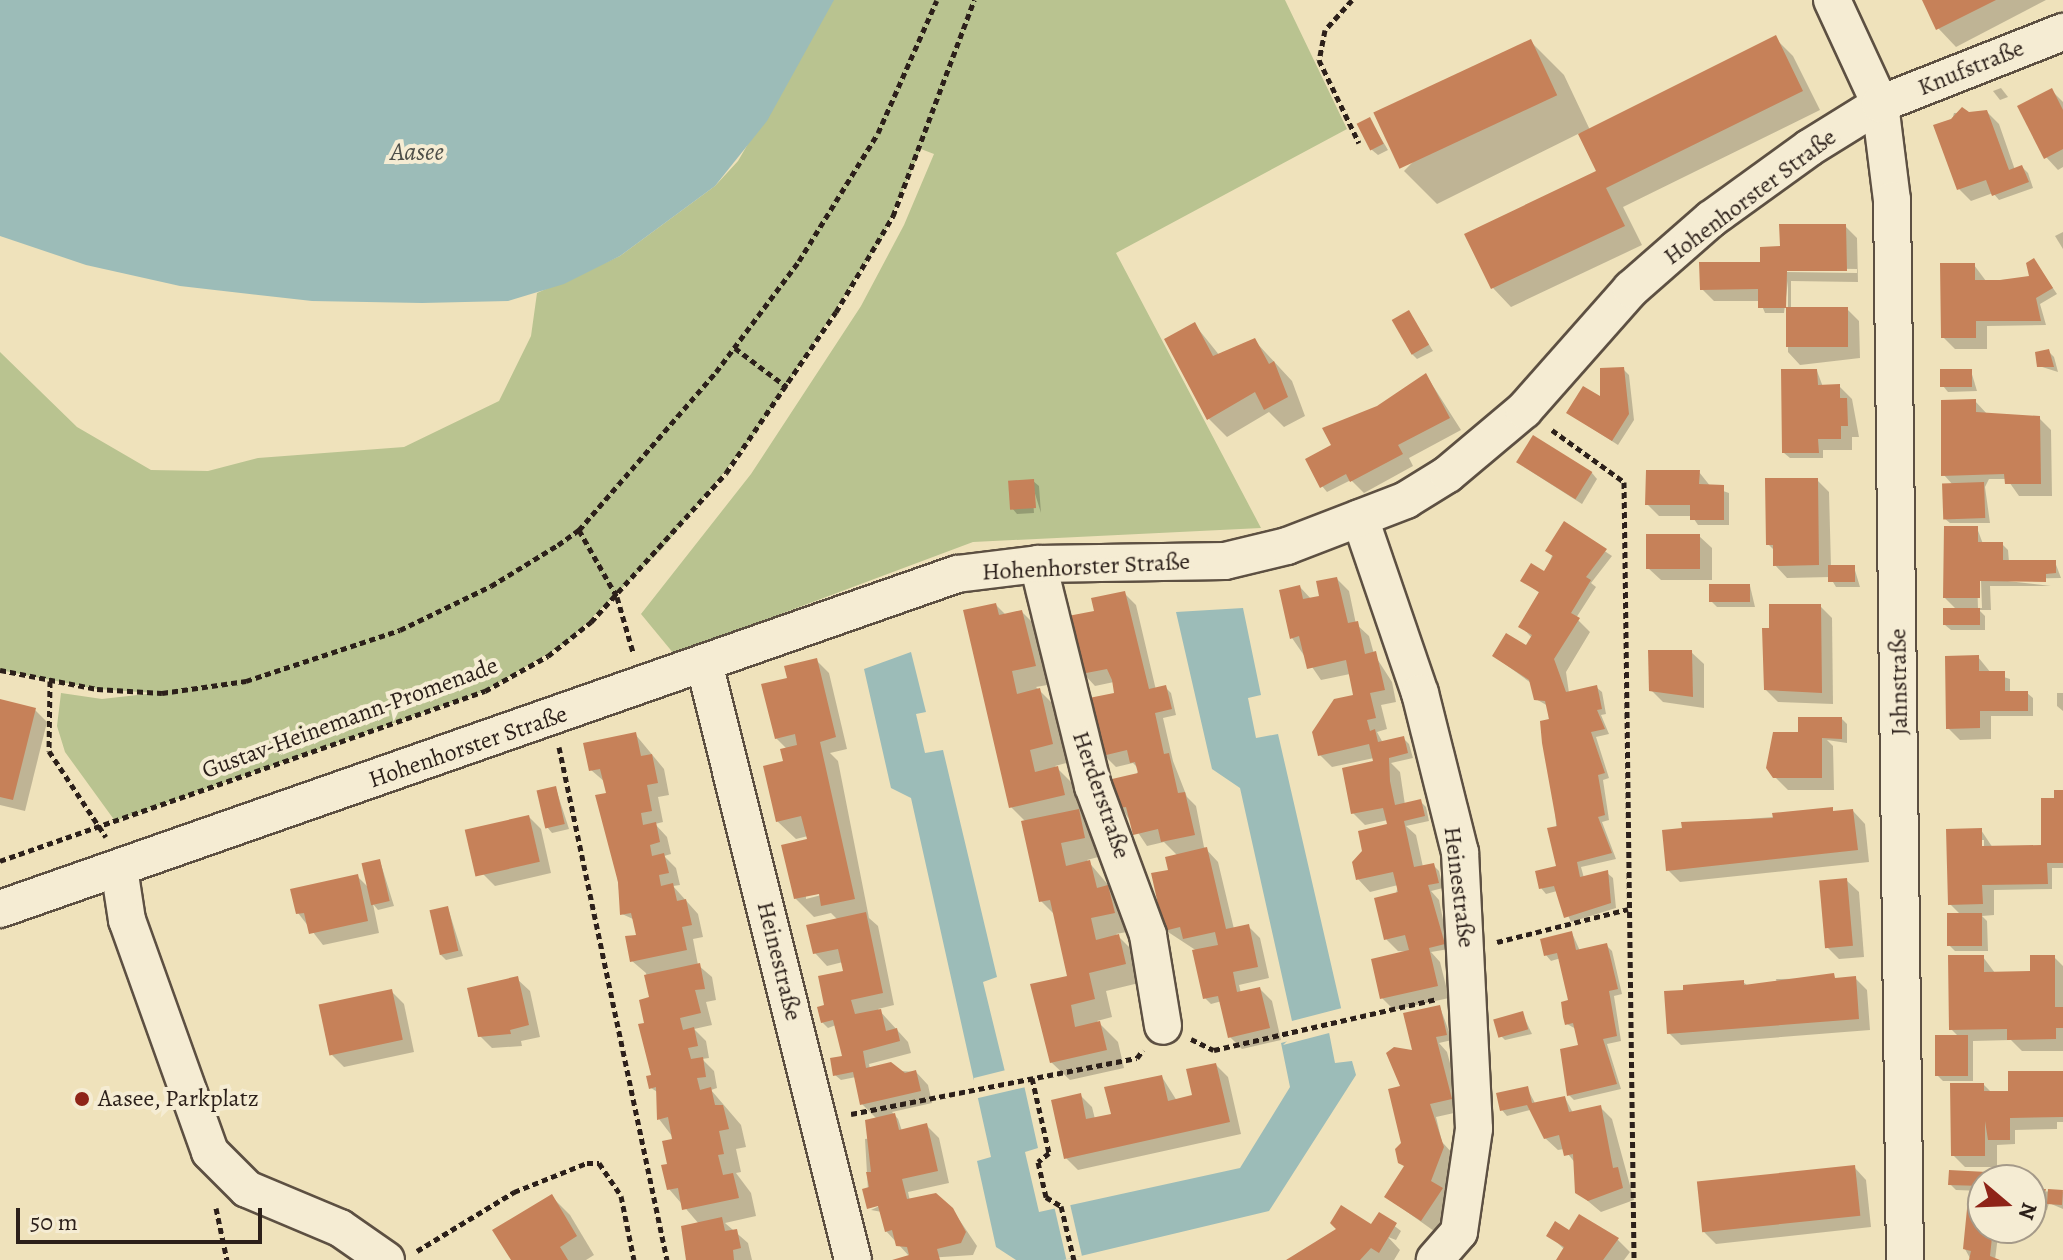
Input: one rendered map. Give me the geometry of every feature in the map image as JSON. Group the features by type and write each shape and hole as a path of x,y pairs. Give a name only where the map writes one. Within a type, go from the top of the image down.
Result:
{"street":[{"name":"Jahnstraße","path":"1832,0 1880,104 1893,215 1905,1260"},
{"name":"Knufstraße","path":"1880,104 2063,32"},
{"name":"Hohenhorster Straße","path":"0,909 553,719 643,684 957,574 1038,564 1225,561 1287,546 1406,500 1448,474 1524,410 1631,289 1711,219 1880,104"},
{"name":"Heinestraße","path":"1360,518 1420,693 1460,852 1468,949 1471,1179 1459,1232 1435,1260"},
{"name":"Herderstraße","path":"1038,564 1093,786 1148,935 1163,1026"},
{"name":"Heinestraße","path":"704,663 853,1260"},
{"path":"119,868 127,920 210,1152 247,1189 340,1228 386,1260"}],"path":[{"path":"0,670 50,681 162,693 272,675 400,630 491,586 579,530 735,348 857,170 937,0"},
{"name":"Gustav-Heinemann-Promenade","path":"0,861 485,691 567,642 617,597 726,473 787,387 893,216 974,0"},
{"path":"1352,0 1325,30 1319,60 1359,143"},
{"path":"735,348 787,387"},
{"path":"1524,410 1624,482 1634,1260"},
{"path":"579,530 617,597 643,684"},
{"path":"50,681 49,751 101,826"},
{"path":"553,719 667,1260"},
{"path":"1468,949 1628,909"},
{"path":"1287,1034 1469,992"},
{"path":"818,1121 1032,1078 1049,1153 1038,1162 1046,1197 1061,1206 1074,1259"},
{"path":"402,1260 514,1192 587,1163 605,1168 621,1196 634,1260"}],"green space":[{"path":"832,0 1285,0 1347,129 1116,253 1261,528 973,542 674,654 641,614 751,474 861,306 904,225 934,154 921,149 882,238 755,434 662,549 567,642 485,691 115,821 65,752 57,726 61,693 102,699 155,693 97,689 0,670 0,352 77,427 151,470 208,471 258,458 404,447 499,401 531,336 537,293 620,256 715,186 738,161"}],"water":[{"name":"Aasee","path":"0,0 834,0 767,121 715,186 620,256 564,284 508,301 422,303 312,301 180,286 86,265 0,236"},
{"path":"1243,608 1261,695 1248,698 1256,738 1278,734 1342,1012 1326,1017 1335,1063 1352,1061 1356,1075 1269,1211 1064,1260 1016,1260 996,1247 977,1161 991,1157 911,798 891,788 864,669 911,652 926,712 916,714 925,753 943,750 997,977 983,982 1009,1088 1024,1085 1038,1148 1025,1152 1039,1212 1240,1168 1290,1087 1281,1043 1296,1039 1240,788 1212,769 1176,612"}],"pier":[{"path":"1342,1008 1344,1015 1331,1019 1333,1032 1283,1045 1292,1036 1288,1022"},
{"path":"1006,1070 1012,1083 1025,1081 1026,1087 974,1099 974,1078"},
{"path":"1070,1204 1082,1256 1066,1259 1054,1208"}],"building":[{"path":"1922,0 1996,0 1936,30"},
{"path":"1776,35 1803,91 1606,188 1625,226 1491,289 1464,234 1596,171 1578,134"},
{"path":"1531,39 1557,95 1400,169 1373,113"},
{"path":"2052,88 2063,110 2063,149 2044,159 2017,106"},
{"path":"1962,107 1969,112 1987,110 2009,170 2022,165 2029,182 1992,196 1986,180 1957,190 1933,125 1951,119"},
{"path":"1370,117 1384,144 1370,151 1357,124"},
{"path":"1779,224 1846,224 1847,271 1787,271 1786,308 1758,308 1758,289 1700,290 1699,262 1760,262 1760,247 1780,246"},
{"path":"2034,258 2053,288 2036,298 2041,321 1976,321 1976,338 1941,338 1940,263 1975,263 1975,280 2000,280 2029,276 2026,263"},
{"path":"1786,307 1848,307 1848,347 1786,347"},
{"path":"1409,310 1429,345 1412,355 1392,320"},
{"path":"1195,322 1213,356 1255,338 1269,364 1274,361 1288,397 1264,410 1255,392 1207,420 1164,339"},
{"path":"2049,349 2054,367 2037,367 2035,352"},
{"path":"1624,367 1629,414 1612,441 1566,413 1583,386 1600,396 1600,368"},
{"path":"1781,369 1817,369 1818,385 1840,384 1840,398 1847,398 1848,426 1841,426 1841,439 1818,439 1819,453 1782,453"},
{"path":"1940,369 1972,369 1972,387 1940,387"},
{"path":"1426,373 1450,418 1398,445 1403,454 1350,482 1346,474 1320,488 1305,459 1331,445 1322,428 1377,406"},
{"path":"1976,399 1976,412 2040,416 2041,484 2005,484 2004,474 1941,476 1941,400"},
{"path":"1533,435 1592,472 1575,499 1516,462"},
{"path":"1646,470 1700,470 1699,484 1724,485 1724,520 1690,520 1690,505 1645,505"},
{"path":"1765,478 1818,478 1819,565 1773,566 1773,545 1766,545"},
{"path":"1034,479 1036,508 1010,510 1008,481"},
{"path":"1984,482 1985,518 1943,519 1942,483"},
{"path":"1564,521 1607,549 1586,577 1591,580 1571,613 1580,618 1554,659 1566,692 1597,685 1602,709 1597,710 1605,729 1591,732 1605,773 1598,775 1605,815 1598,817 1612,853 1577,862 1580,877 1608,870 1611,903 1564,918 1554,886 1539,889 1535,871 1556,866 1547,828 1557,826 1542,743 1540,721 1549,719 1545,701 1534,700 1529,680 1492,656 1506,633 1526,645 1532,635 1518,627 1539,592 1520,581 1531,563 1544,571 1553,556 1545,551"},
{"path":"1944,526 1978,526 1978,542 2003,542 2003,560 2056,560 2056,573 2046,574 2046,582 1980,581 1980,598 1943,598"},
{"path":"1646,534 1700,534 1700,569 1646,569"},
{"path":"1828,565 1855,565 1855,582 1828,582"},
{"path":"1337,577 1348,623 1358,621 1365,654 1376,651 1385,690 1370,693 1376,718 1367,720 1370,731 1375,729 1378,742 1404,736 1408,753 1389,758 1395,805 1421,799 1425,816 1404,821 1414,867 1434,863 1439,883 1428,885 1445,944 1429,948 1438,986 1380,999 1371,959 1409,950 1405,935 1384,940 1374,898 1398,892 1393,872 1356,880 1352,862 1362,851 1358,831 1387,824 1383,808 1351,814 1342,768 1373,761 1369,744 1318,756 1312,732 1334,699 1353,695 1346,660 1307,669 1299,636 1290,639 1279,590 1300,585 1303,599 1319,596 1316,581"},
{"path":"1709,584 1750,584 1750,602 1709,602"},
{"path":"1125,591 1149,689 1166,685 1172,709 1155,713 1164,754 1169,753 1178,793 1185,792 1195,835 1161,842 1158,829 1133,835 1126,807 1119,808 1112,779 1138,773 1135,762 1130,763 1127,750 1102,756 1089,698 1114,693 1112,680 1107,669 1081,674 1068,616 1094,611 1091,598"},
{"path":"996,603 999,615 1022,610 1036,666 1012,671 1017,694 1040,688 1053,744 1030,750 1035,772 1058,766 1065,795 1009,808 963,610"},
{"path":"1769,604 1821,604 1822,693 1764,690 1762,628 1769,628"},
{"path":"1943,608 1980,608 1980,625 1943,625"},
{"path":"1648,650 1692,650 1693,697 1649,691"},
{"path":"1979,655 1979,671 2005,671 2005,691 2028,691 2028,711 1980,711 1980,728 1946,729 1945,656"},
{"path":"817,658 836,737 820,742 855,899 821,906 819,894 794,899 781,845 807,839 801,816 776,822 763,766 783,761 780,749 797,745 795,734 775,739 761,684 787,678 784,666"},
{"path":"0,699 36,708 13,800 0,797"},
{"path":"1798,717 1842,717 1842,739 1822,738 1822,778 1773,778 1766,768 1773,732 1798,732"},
{"path":"636,732 641,756 652,754 658,783 647,785 652,811 641,813 643,825 656,822 660,842 650,845 652,856 664,853 669,873 659,875 661,886 673,883 677,901 686,899 692,925 682,927 687,950 630,962 625,936 636,935 631,913 620,915 618,882 595,795 606,793 600,769 589,771 583,743"},
{"path":"556,786 565,824 545,828 537,790"},
{"path":"2054,790 2063,790 2063,863 2047,863 2048,884 1982,885 1983,904 1948,905 1946,829 1982,828 1982,846 2041,845 2041,798 2054,798"},
{"path":"1833,807 1833,811 1853,809 1858,850 1666,871 1662,830 1682,828 1681,822 1773,818 1772,813"},
{"path":"1079,809 1085,838 1061,843 1066,866 1090,860 1097,888 1108,885 1115,913 1091,918 1096,940 1119,934 1126,964 1089,973 1095,999 1071,1005 1075,1027 1100,1021 1107,1050 1050,1063 1030,984 1067,976 1050,900 1039,902 1021,821"},
{"path":"529,815 540,862 475,877 465,830"},
{"path":"1207,847 1226,929 1249,924 1258,967 1233,972 1237,992 1260,987 1270,1028 1228,1038 1218,996 1203,999 1192,950 1218,945 1215,932 1183,939 1180,927 1164,931 1151,873 1168,870 1165,857"},
{"path":"380,859 390,901 371,905 361,863"},
{"path":"358,874 368,921 309,934 304,913 296,914 290,889"},
{"path":"1847,878 1853,946 1825,948 1819,880"},
{"path":"448,906 458,951 440,955 429,910"},
{"path":"866,912 883,993 851,1000 855,1014 881,1009 886,1031 897,1028 900,1041 863,1051 866,1068 891,1062 905,1073 916,1070 921,1091 860,1105 853,1072 833,1076 830,1058 842,1056 833,1020 821,1023 817,1007 824,1005 818,976 843,971 838,949 813,954 806,925"},
{"path":"1947,913 1982,913 1982,946 1947,946"},
{"path":"1572,931 1576,950 1607,943 1618,989 1609,991 1617,1036 1603,1039 1617,1084 1567,1096 1560,1049 1578,1045 1573,1023 1565,1025 1563,1017 1561,1002 1568,1000 1557,953 1544,956 1540,939"},
{"path":"1948,955 1984,955 1984,972 2030,971 2030,955 2055,955 2055,1007 2063,1007 2063,1028 2056,1028 2056,1039 2007,1040 2007,1029 1949,1030"},
{"path":"700,963 705,989 695,990 701,1013 680,1018 683,1030 694,1027 698,1046 688,1048 691,1059 703,1057 706,1077 697,1078 700,1090 711,1087 715,1105 723,1105 729,1129 719,1131 724,1154 718,1155 723,1175 733,1173 739,1198 682,1210 678,1188 667,1190 661,1165 667,1164 662,1141 672,1139 668,1117 657,1120 656,1087 649,1089 646,1076 651,1075 638,1024 644,1023 639,1000 649,997 644,975"},
{"path":"1834,973 1835,978 1856,976 1859,1019 1667,1034 1664,991 1683,990 1683,985 1744,980 1744,985"},
{"path":"518,976 529,1025 510,1030 511,1034 478,1037 467,988"},
{"path":"392,989 403,1040 329,1055 319,1005"},
{"path":"1440,1005 1447,1035 1436,1037 1452,1099 1430,1104 1444,1147 1431,1181 1443,1188 1421,1221 1384,1197 1404,1166 1398,1163 1395,1149 1401,1143 1388,1089 1400,1086 1386,1053 1394,1047 1412,1050 1403,1013"},
{"path":"1523,1011 1528,1029 1498,1038 1493,1020"},
{"path":"1935,1035 1968,1035 1968,1076 1935,1076"},
{"path":"1216,1063 1230,1122 1064,1159 1051,1100 1081,1093 1086,1119 1111,1114 1104,1087 1162,1075 1168,1101 1192,1095 1186,1069"},
{"path":"2008,1071 2063,1071 2063,1117 2010,1118 2010,1140 1988,1140 1985,1121 1985,1156 1951,1156 1950,1083 1984,1083 1984,1091 2008,1091"},
{"path":"1528,1086 1532,1103 1565,1096 1569,1112 1601,1105 1613,1168 1618,1167 1623,1188 1588,1201 1575,1193 1573,1154 1564,1156 1559,1135 1544,1139 1527,1105 1500,1111 1496,1093"},
{"path":"895,1113 899,1130 927,1123 938,1171 902,1179 907,1199 936,1193 953,1208 966,1232 961,1243 937,1249 940,1260 892,1260 909,1255 907,1247 896,1246 892,1230 885,1232 878,1206 867,1209 862,1189 869,1187 866,1172 871,1172 865,1120"},
{"path":"1855,1165 1860,1216 1702,1232 1697,1182"},
{"path":"1949,1170 1967,1171 1967,1186 1948,1185"},
{"path":"2048,1189 2063,1190 2062,1205 2047,1204"},
{"path":"552,1194 577,1236 560,1247 568,1260 511,1260 492,1230"},
{"path":"1341,1205 1371,1224 1379,1212 1397,1223 1379,1253 1371,1248 1360,1260 1286,1260 1336,1229 1330,1223"},
{"path":"1967,1209 1967,1244 1991,1244 1990,1256 2000,1260 1969,1260 1971,1251 1963,1249"},
{"path":"1579,1214 1619,1238 1603,1260 1556,1260 1564,1247 1546,1236 1555,1221 1569,1230"},
{"path":"722,1217 725,1231 737,1229 741,1248 733,1250 734,1260 686,1260 681,1226"}],"place":[{"name":"Aasee, Parkplatz","path":"82,1099"}]}
